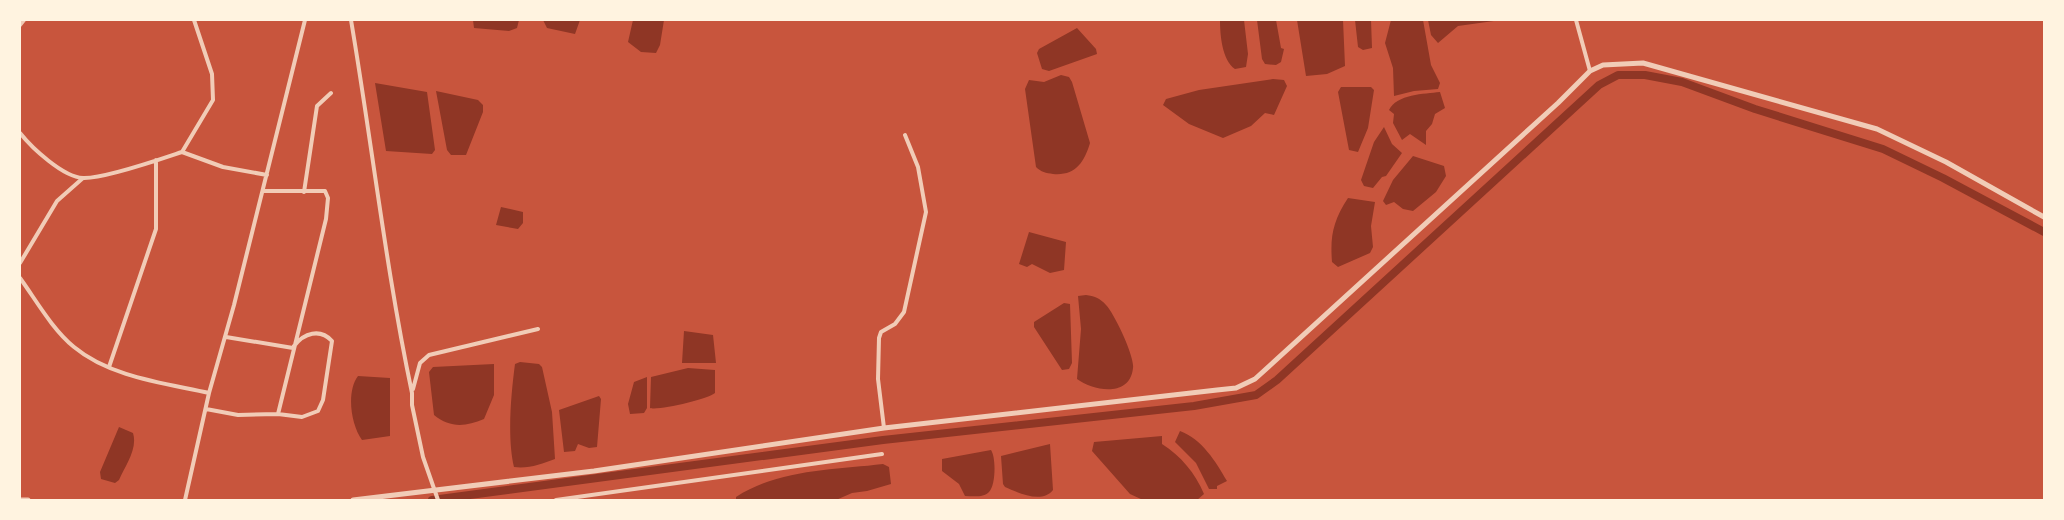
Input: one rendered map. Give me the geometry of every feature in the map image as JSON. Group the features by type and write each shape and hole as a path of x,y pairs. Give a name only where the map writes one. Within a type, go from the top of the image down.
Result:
{"street":[{"path":"20,25 24,20"},
{"path":"182,152 213,100 212,74 194,20"},
{"path":"185,501 209,393 226,337 305,20"},
{"path":"351,20 381,202 386,254 412,393 412,405 423,457 438,501"},
{"path":"1576,20 1590,70"},
{"path":"353,501 594,471 884,428 1217,390 1245,384 1255,379 1550,111 1590,70 1603,65 1643,63 1877,129 1936,157 2044,217"},
{"path":"304,192 317,106 331,93"},
{"path":"20,133 50,162 83,178"},
{"path":"884,428 878,379 879,338 881,332 895,324 904,312 926,212 918,167 905,135"},
{"path":"20,264 57,201 83,178 182,152 223,166 267,176"},
{"path":"109,367 156,229 156,160"},
{"path":"263,191 325,192 328,203 278,414"},
{"path":"20,278 73,346 109,367 150,380 209,393"},
{"path":"412,393 420,363 429,355 538,329"},
{"path":"206,409 238,415 278,414 288,417 310,416 318,411 323,400 332,357 332,340 317,332 311,332 299,339 293,348"},
{"path":"226,337 293,348"},
{"path":"556,501 882,454"},
{"path":"20,500 28,501"}],"shaded area":[{"path":"473,20 519,20 517,28 509,31 474,28"},
{"path":"543,20 580,20 575,34 547,28"},
{"path":"633,20 664,20 660,45 656,53 641,52 628,42"},
{"path":"1220,20 1244,20 1248,54 1246,67 1235,69 1227,60 1221,40"},
{"path":"1257,20 1276,20 1281,48 1284,49 1281,62 1276,65 1265,64 1262,59"},
{"path":"1297,20 1343,20 1345,66 1327,74 1306,76"},
{"path":"1355,20 1371,20 1372,48 1363,50 1358,47"},
{"path":"1391,20 1423,20 1431,65 1440,83 1438,89 1394,96 1393,68 1385,43"},
{"path":"1428,20 1501,20 1458,26 1438,43 1431,35"},
{"path":"1077,28 1096,49 1097,54 1049,71 1042,69 1037,53 1039,49"},
{"path":"1061,75 1069,77 1072,82 1090,143 1078,167 1067,173 1053,174 1036,167 1025,89 1029,80 1044,82"},
{"path":"1273,79 1284,80 1287,86 1274,115 1265,113 1251,126 1223,138 1189,124 1163,105 1166,99 1199,90"},
{"path":"375,83 427,92 435,150 432,154 386,151"},
{"path":"1341,87 1371,87 1374,90 1368,128 1358,152 1349,150 1338,92"},
{"path":"436,91 478,100 483,105 483,112 466,155 451,155 447,150"},
{"path":"1440,92 1445,108 1435,114 1432,124 1426,131 1426,145 1410,134 1402,140 1393,123 1394,114 1389,110 1404,98"},
{"path":"1384,127 1392,144 1402,153 1386,176 1382,177 1373,188 1364,186 1361,180 1374,142"},
{"path":"1413,156 1444,166 1446,176 1436,192 1413,211 1403,209 1394,202 1386,205 1383,201 1393,180"},
{"path":"1348,198 1375,202 1371,226 1373,247 1370,253 1338,267 1332,262 1332,236 1339,214"},
{"path":"501,207 523,212 523,223 518,229 496,225"},
{"path":"1029,232 1066,242 1064,270 1050,273 1032,264 1027,267 1019,264"},
{"path":"1086,295 1099,299 1110,310 1131,355 1133,368 1130,378 1118,388 1101,389 1077,379 1081,329 1078,296"},
{"path":"1064,303 1070,304 1072,363 1069,369 1062,370 1034,327 1034,322"},
{"path":"684,331 713,335 716,363 682,363"},
{"path":"520,362 539,364 542,367 552,412 555,459 535,466 514,467 510,430 511,402 515,364"},
{"path":"494,364 494,395 484,419 458,425 446,422 434,415 429,372 433,367"},
{"path":"688,368 715,370 715,393 683,404 650,408 651,377"},
{"path":"358,376 390,378 390,436 362,440 358,434 351,399"},
{"path":"647,377 647,408 644,413 630,414 628,404 634,382"},
{"path":"599,396 601,399 597,447 589,448 578,444 575,451 564,452 559,410"},
{"path":"119,427 133,433 134,445 119,480 115,483 101,479 100,472"},
{"path":"1180,431 1202,445 1218,466 1227,481 1217,486 1217,489 1209,489 1196,463 1175,442"},
{"path":"1162,436 1162,444 1192,472 1200,486 1204,494 1197,500 1143,500 1130,494 1092,451 1094,442"},
{"path":"1050,444 1053,490 1037,497 1005,487 1001,456"},
{"path":"991,450 994,459 994,477 989,492 984,495 965,496 959,484 942,471 942,459"},
{"path":"883,464 889,467 891,484 852,493 836,500 736,500 736,497 753,488 788,476"}],"waterway":[{"path":"432,500 883,440 1194,406 1256,395 1277,380 1599,85 1618,75 1645,75 1682,82 1755,109 1883,149 2044,232"}]}
